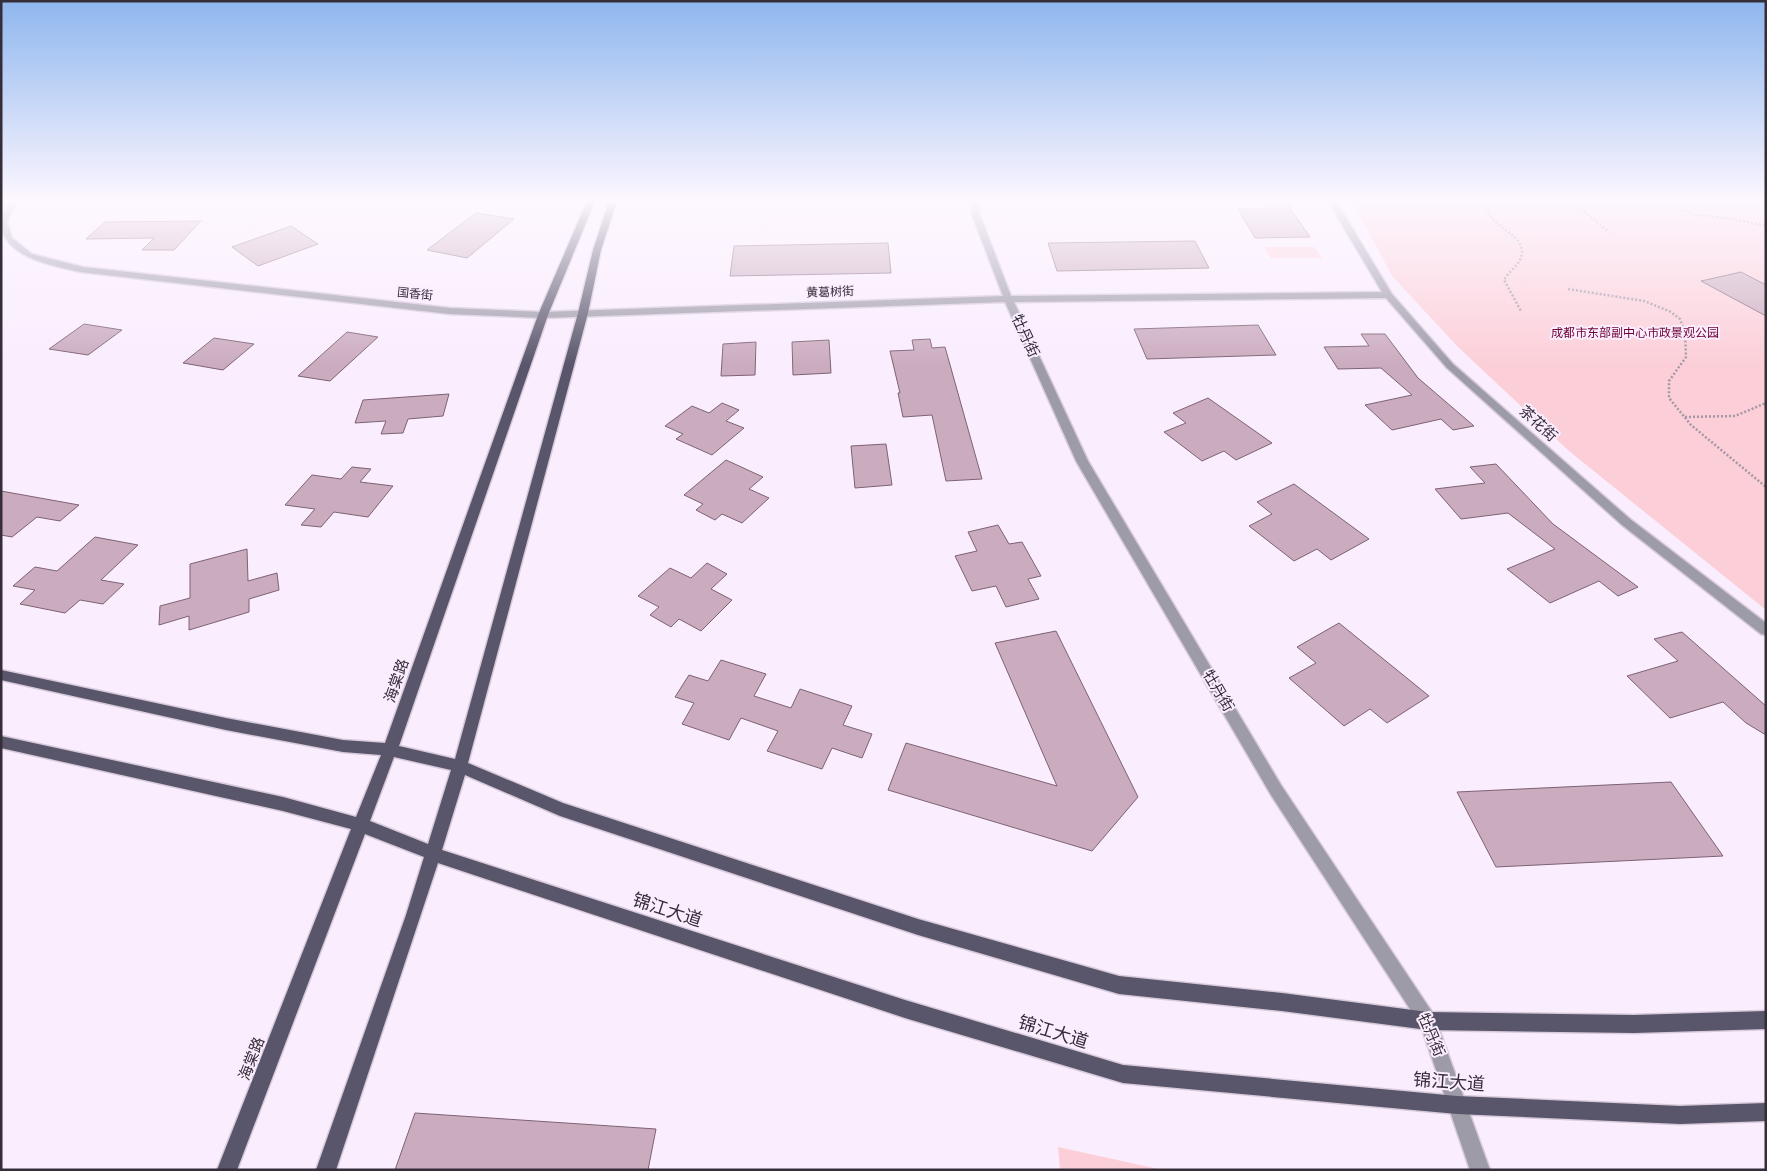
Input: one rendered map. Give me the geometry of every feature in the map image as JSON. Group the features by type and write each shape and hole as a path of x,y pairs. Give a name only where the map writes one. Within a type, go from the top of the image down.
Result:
{"main road":[{"name":"海棠路","path":"227,1170 390,750 543,315 568,256"},
{"path":"326,1170 414,915 460,766 582,313 595,256"},
{"path":"1,675 334,744 390,750 460,766 560,809 918,927 1119,985 1282,1002 1428,1021 1634,1024 1766,1020"},
{"name":"锦江大道","path":"1,742 283,804 361,825 432,853 905,1010 1123,1074 1457,1105 1680,1116 1766,1112"}],"street":[{"name":"国香街","path":"29,256 83,270 450,311 543,315"},
{"name":"牡丹街","path":"991,256 1008,299 1082,461 1276,790 1428,1021 1480,1170"},
{"name":"茶花街","path":"1364,256 1388,296 1450,366 1618,515 1766,630"},
{"name":"黄葛树街","path":"543,315 1008,299 1388,296"}],"path":[{"path":"1521,311 1504,280 1506,274 1518,263 1522,256"},
{"path":"1568,289 1642,300 1664,308 1680,319 1683,327 1686,357 1669,381 1669,398 1691,425 1766,487"},
{"path":"1685,417 1735,416 1766,403"}],"green space":[{"path":"1270,256 1320,256 1322,258 1271,258"},
{"name":"成都市东部副中心市政景观公园","path":"1381,256 1766,256 1766,610 1569,451 1458,347 1392,276"},
{"path":"1058,1147 1163,1170 1060,1170"}],"building":[{"path":"244,256 286,256 258,266"},
{"path":"455,256 470,256 467,258"},
{"path":"733,256 889,256 891,273 730,276"},
{"path":"1052,256 1203,256 1209,268 1057,271"},
{"path":"1741,272 1766,285 1766,316 1701,281"},
{"path":"84,324 122,330 88,355 49,349"},
{"path":"1258,325 1276,355 1147,359 1134,329"},
{"path":"347,332 378,337 330,381 298,376"},
{"path":"1361,334 1385,334 1418,378 1474,426 1453,430 1441,419 1392,430 1365,405 1412,395 1381,368 1338,369 1324,347 1369,346"},
{"path":"214,338 254,344 223,370 183,363"},
{"path":"930,339 932,348 945,347 982,479 946,481 932,415 903,417 898,393 900,393 890,351 914,350 912,340"},
{"path":"829,340 831,373 793,375 792,342"},
{"path":"756,342 755,375 721,376 723,344"},
{"path":"449,394 443,416 408,419 403,433 381,434 386,421 355,423 363,400"},
{"path":"1208,398 1272,443 1236,460 1224,451 1202,461 1164,432 1186,423 1173,413"},
{"path":"722,403 739,410 726,421 744,428 712,455 676,439 683,434 665,426 692,406 709,413"},
{"path":"886,444 892,485 855,488 851,446"},
{"path":"726,460 763,477 749,489 769,498 742,523 722,514 715,520 696,510 703,504 684,495"},
{"path":"1496,464 1553,524 1638,587 1618,596 1599,581 1550,603 1507,569 1555,549 1508,513 1461,519 1435,489 1485,483 1470,467"},
{"path":"352,467 371,469 360,482 393,486 368,517 334,512 321,527 301,525 315,509 285,505 312,475 341,479"},
{"path":"1294,484 1369,539 1331,560 1317,549 1294,561 1249,526 1272,514 1257,502"},
{"path":"1,491 79,505 60,521 37,517 12,537 1,535"},
{"path":"998,525 1009,544 1022,542 1041,576 1028,579 1039,599 1006,607 996,586 972,591 955,556 977,551 968,532"},
{"path":"95,537 138,545 101,580 124,584 103,604 80,600 65,613 20,604 35,590 13,586 35,567 57,571"},
{"path":"247,549 248,581 277,573 279,590 249,599 249,612 189,630 189,616 159,625 160,606 190,598 190,564"},
{"path":"707,563 727,574 711,589 732,600 701,631 679,619 671,627 650,615 659,607 638,596 670,568 691,578"},
{"path":"1339,623 1429,696 1387,723 1370,709 1344,726 1289,678 1316,663 1297,647"},
{"path":"1056,631 1138,797 1092,851 888,790 906,743 1057,786 995,643"},
{"path":"1682,632 1766,706 1766,735 1746,723 1723,702 1670,718 1627,676 1678,661 1654,639"},
{"path":"721,660 766,674 754,696 791,708 800,689 852,706 843,725 872,734 862,758 832,748 822,769 767,751 778,731 741,718 729,740 682,724 694,703 675,697 689,675 708,681"},
{"path":"1671,782 1723,856 1496,867 1457,792"},
{"path":"415,1113 656,1129 648,1170 395,1170"}]}
